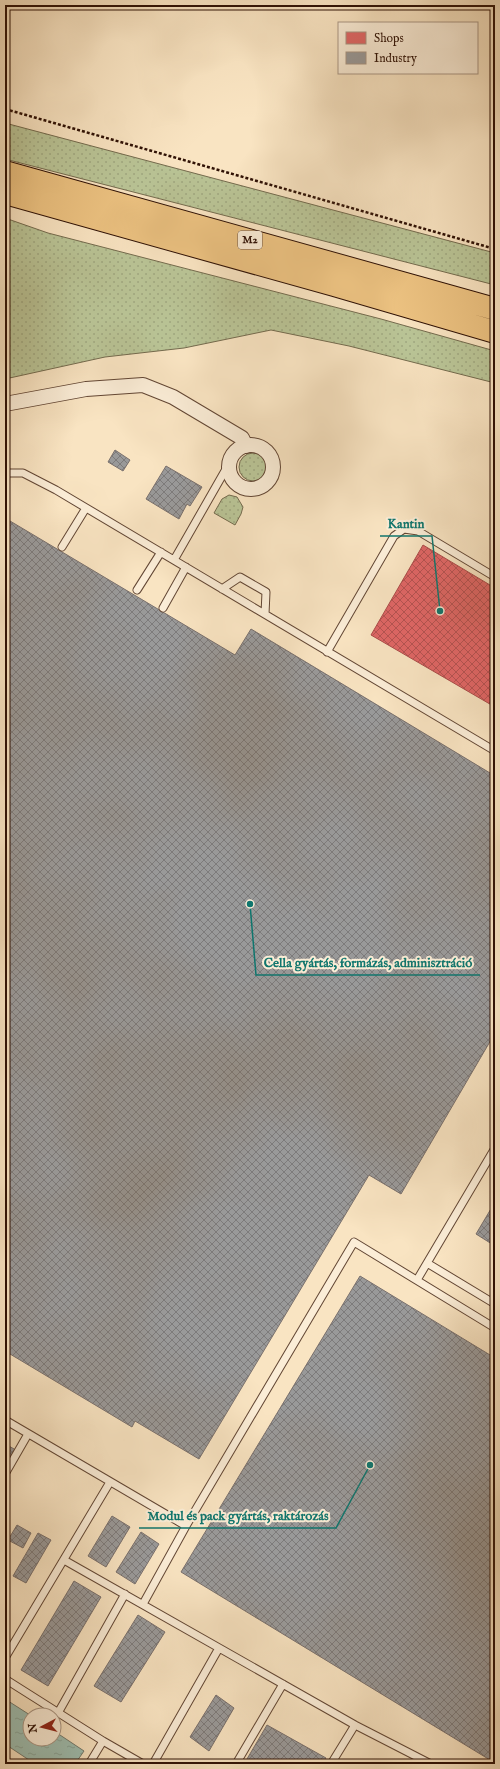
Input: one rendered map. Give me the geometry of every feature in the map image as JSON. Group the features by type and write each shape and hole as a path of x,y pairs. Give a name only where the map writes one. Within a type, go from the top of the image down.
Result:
{"highway":[{"name":"M2","path":"5,172 495,309"},
{"name":"M2","path":"5,193 334,284 495,332"}],"street":[{"path":"5,404 86,389 143,385 180,401 242,438 246,446"},
{"path":"246,446 259,446 269,455 273,468 268,482 255,489 241,487 235,483 229,470 230,462 236,452 246,446"}],"lane":[{"path":"174,560 230,462"},
{"path":"5,474 23,473 86,508 495,751"},
{"path":"62,547 86,508"},
{"path":"327,652 394,536 404,529 418,531 495,577"},
{"path":"137,590 161,552"},
{"path":"163,608 186,568"},
{"path":"222,589 240,576 266,592 265,614"},
{"path":"417,1280 495,1148"},
{"path":"143,1604 186,1526 354,1242 495,1328"},
{"path":"427,1263 493,1303 495,1294"},
{"path":"5,1420 186,1526"},
{"path":"5,1474 28,1434"},
{"path":"5,1658 110,1482"},
{"path":"64,1560 355,1725 431,1764"},
{"path":"61,1707 125,1594"},
{"path":"153,1764 219,1648"},
{"path":"5,1679 49,1707"},
{"path":"236,1764 283,1684"},
{"path":"62,1716 103,1742 143,1764"},
{"path":"331,1764 355,1725"},
{"path":"89,1764 103,1742"}],"path":[{"path":"5,109 495,250"}],"green space":[{"path":"5,123 495,253 495,285 5,159"},
{"path":"5,218 48,233 381,319 495,351 495,383 349,346 271,330 184,348 105,357 5,379"},
{"path":"253,453 263,457 267,467 263,477 253,481 243,477 239,467 243,457"},
{"path":"229,495 237,497 243,507 235,525 214,513 222,499"}],"water":[{"path":"5,1699 22,1710 22,1747 62,1747 62,1736 84,1751 75,1764 35,1764 5,1744"}],"building: Shops":[{"path":"423,545 495,588 495,707 371,635"}],"building: Industry":[{"path":"115,450 130,460 123,471 108,462"},
{"path":"166,466 202,487 190,506 187,504 179,519 146,499"},
{"path":"5,518 235,655 251,629 495,776 495,1033 401,1194 369,1175 199,1459 135,1421 132,1427 5,1351"},
{"path":"495,1202 495,1246 476,1234"},
{"path":"360,1276 495,1358 495,1763 181,1572"},
{"path":"5,1444 16,1450 5,1468"},
{"path":"112,1516 130,1527 106,1567 88,1556"},
{"path":"17,1525 31,1533 23,1548 8,1540"},
{"path":"141,1532 159,1544 135,1584 116,1572"},
{"path":"38,1533 51,1540 26,1583 13,1576"},
{"path":"74,1581 101,1597 48,1686 21,1670"},
{"path":"138,1615 165,1632 121,1702 94,1686"},
{"path":"216,1695 234,1708 209,1751 190,1737"},
{"path":"267,1725 326,1758 322,1764 244,1764"}],"place":[{"name":"Kantin","path":"440,611"},
{"name":"Cella gyártás, formázás, adminisztráció","path":"250,904"},
{"name":"Modul és pack gyártás, raktározás","path":"370,1465"}]}
